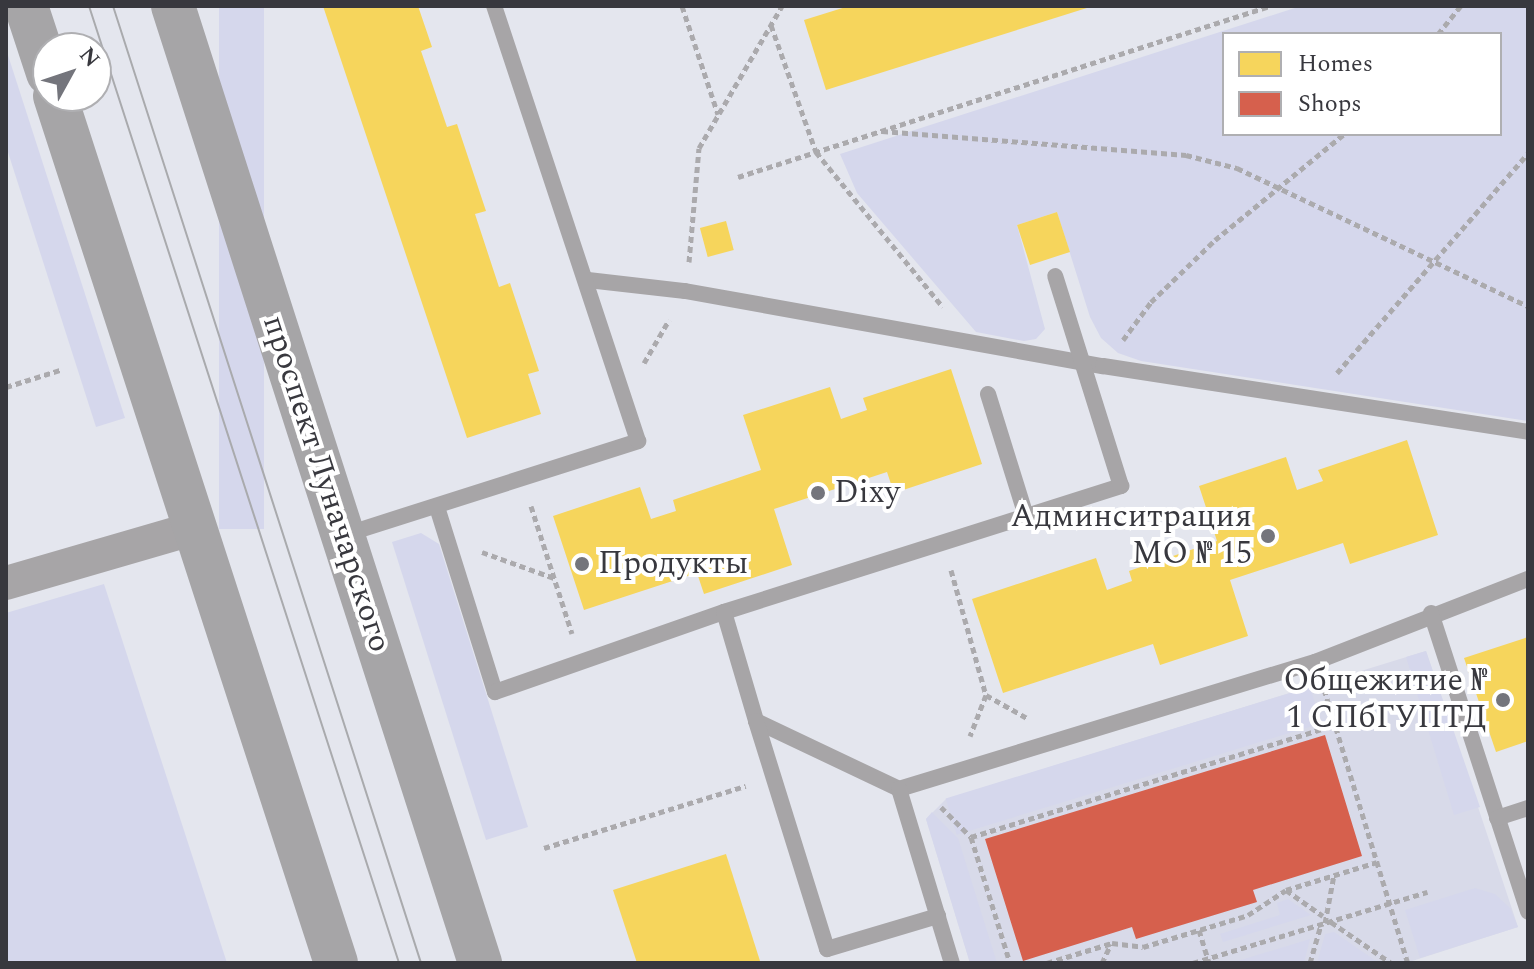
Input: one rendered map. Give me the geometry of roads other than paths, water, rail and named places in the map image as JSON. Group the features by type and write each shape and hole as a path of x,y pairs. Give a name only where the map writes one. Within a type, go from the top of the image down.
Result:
{"main road":[{"path":"26,6 35,32"},
{"name":"проспект Луначарского","path":"173,6 480,963"},
{"path":"60,112 336,963"}],"street":[{"path":"6,583 195,528"}],"lane":[{"path":"343,536 638,441 588,280 494,6"},
{"path":"437,507 495,692 724,612 1121,486 1055,276"},
{"path":"588,280 685,291 1526,437"},
{"path":"988,394 1026,516"},
{"path":"756,721 899,789 1315,662 1431,613 1528,579"},
{"path":"724,612 827,949 938,916"},
{"path":"1431,613 1528,912"},
{"path":"899,789 952,963"},
{"path":"1497,818 1528,808"}],"tram line":[{"path":"89,6 399,963"},
{"path":"113,6 421,963"}],"place":[{"name":"Dixy","path":"818,493"},
{"name":"Админситрация МО № 15","path":"1268,536"},
{"name":"Продукты","path":"582,564"},
{"name":"Общежитие № 1 СПбГУПТД","path":"1503,700"}]}
